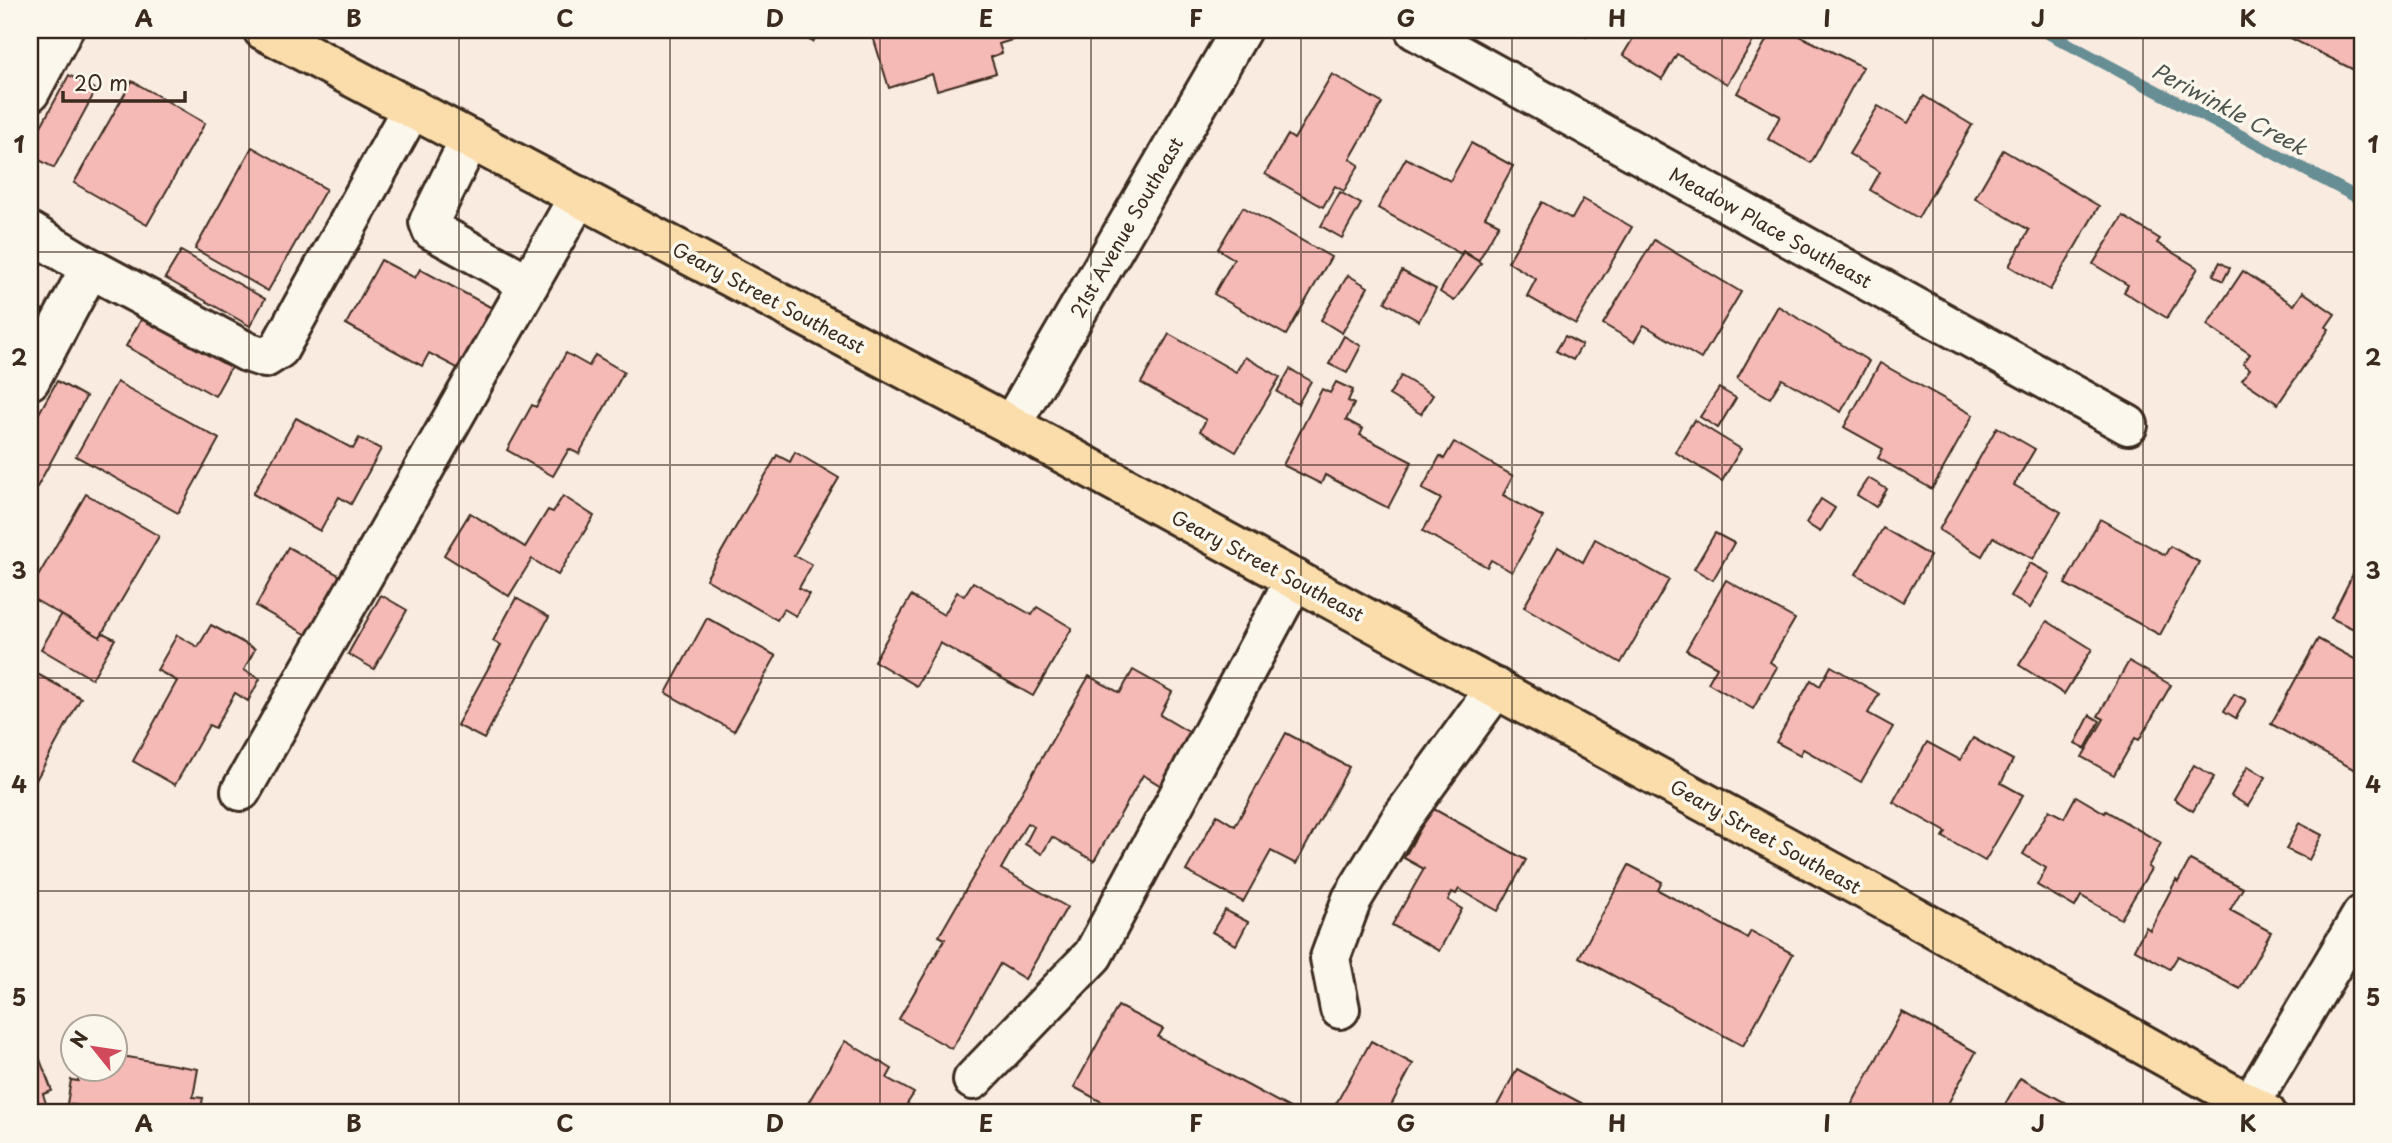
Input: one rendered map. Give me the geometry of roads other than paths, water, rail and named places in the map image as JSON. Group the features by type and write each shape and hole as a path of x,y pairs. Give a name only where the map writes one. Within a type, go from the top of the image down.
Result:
{"main road":[{"name":"Geary Street Southeast","path":"264,30 1011,425 1496,688 1884,900 2254,1110"}],"street":[{"path":"30,92 63,30"},
{"name":"21st Avenue Southeast","path":"1011,425 1241,30"},
{"name":"Meadow Place Southeast","path":"1415,30 2128,425"},
{"path":"30,232 90,268 247,352 265,358 279,349 412,108"},
{"path":"470,139 429,222 432,230 529,284"},
{"path":"241,791 579,197"},
{"path":"30,380 90,268"},
{"path":"973,1080 1093,955 1295,579"},
{"path":"1340,1009 1330,958 1352,900 1401,819 1496,688"},
{"path":"2254,1110 2362,915"}],"waterway":[{"name":"Periwinkle Creek","path":"2042,30 2362,200"}]}
